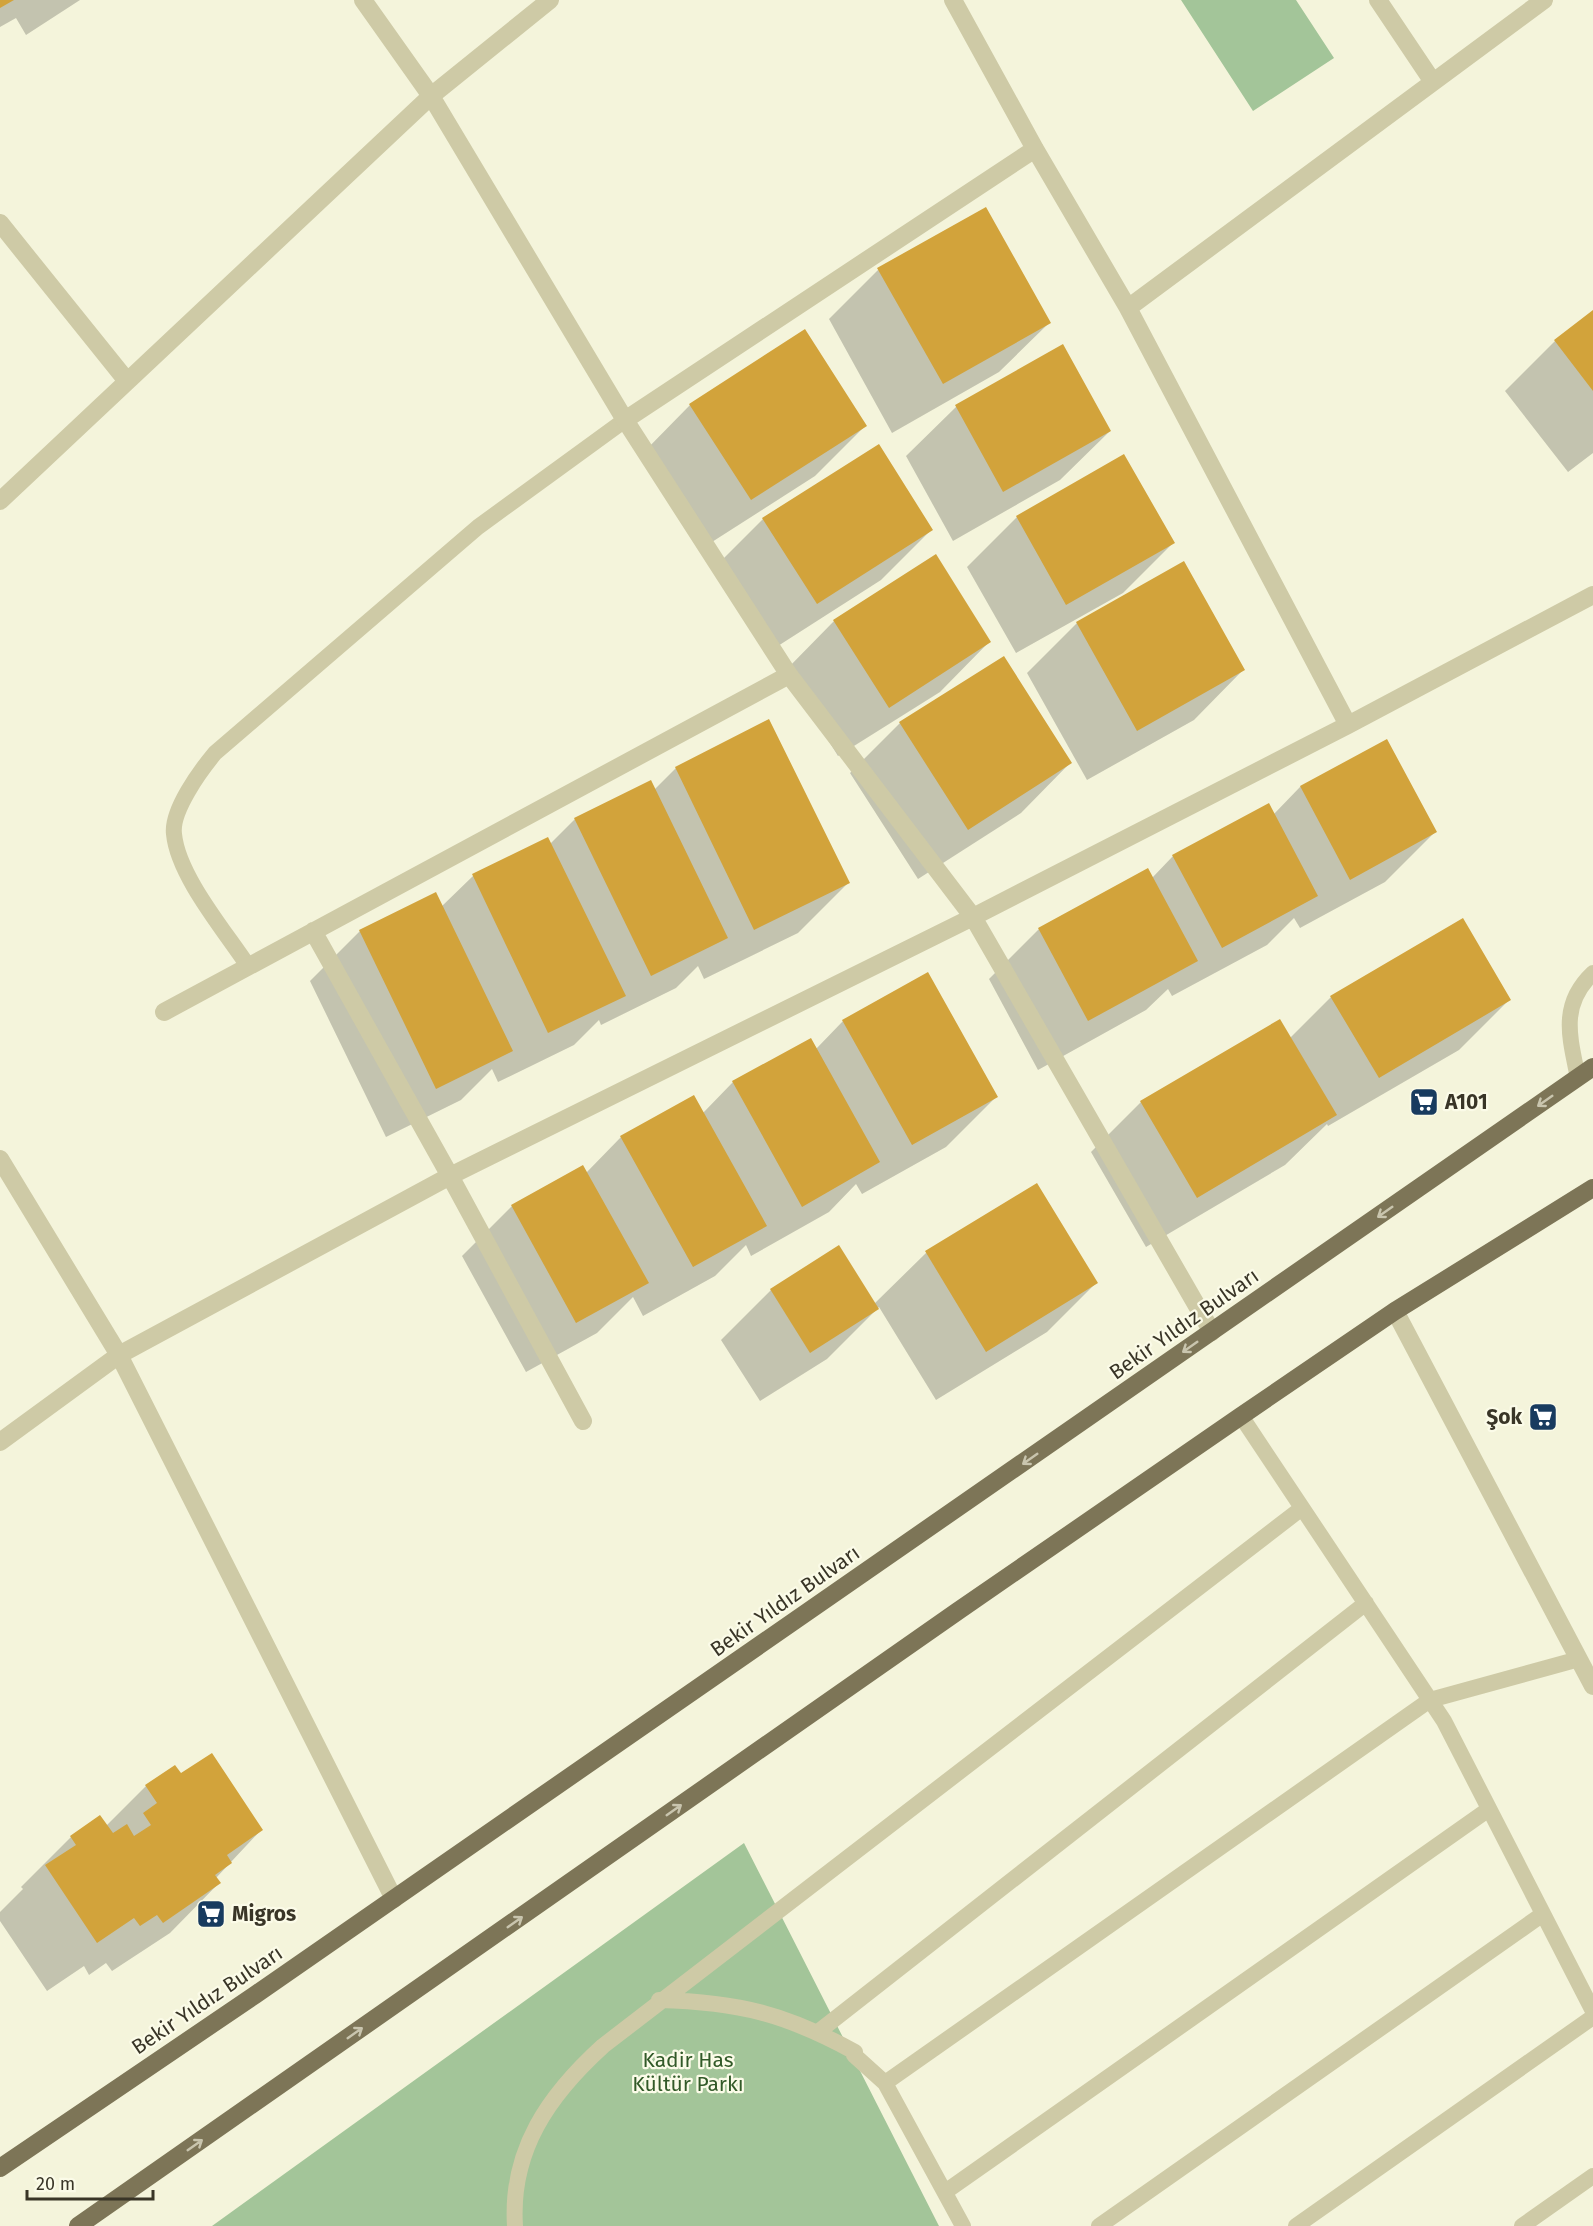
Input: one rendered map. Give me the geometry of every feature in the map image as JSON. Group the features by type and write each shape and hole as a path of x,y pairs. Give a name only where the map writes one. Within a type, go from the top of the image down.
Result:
{"main road":[{"name":"Bekir Yıldız Bulvarı","path":"0,2168 394,1899 1586,1073"},
{"path":"80,2225 939,1624 1241,1416 1395,1311 1593,1188"}],"street":[{"path":"363,0 431,96 626,420 789,675 973,917 1212,1332"},
{"path":"0,501 431,96 550,0"},
{"path":"952,0 1035,149 1128,308 1348,725"},
{"path":"1378,0 1433,82"},
{"path":"1128,308 1544,0"},
{"path":"626,420 1035,149"},
{"path":"0,223 127,381"},
{"path":"0,1442 119,1355 450,1176 973,917 1348,725 1593,595"},
{"path":"164,1012 789,675"},
{"path":"313,931 583,1421"},
{"path":"0,1159 119,1355 394,1899"},
{"path":"1395,1311 1586,1655 1593,1686"}],"lane":[{"path":"249,966 186,873 173,833 178,812 199,772 215,753 478,527 626,420"},
{"path":"1586,1073 1568,1030 1571,1011 1578,993 1593,973"},
{"path":"1241,1416 1444,1721 1593,2011"},
{"path":"514,2226 517,2182 524,2153 546,2109 575,2071 659,2000 1302,1508"},
{"path":"819,2032 1366,1603"},
{"path":"885,2083 1430,1700 1586,1655"},
{"path":"945,2192 1489,1809"},
{"path":"1099,2226 1543,1914"},
{"path":"659,2000 700,2001 741,2006 781,2017 819,2032 855,2052 854,2055 885,2083 963,2226"},
{"path":"1296,2226 1593,2017"},
{"path":"1522,2226 1593,2176"}],"green space":[{"path":"1181,0 1296,0 1334,58 1253,111"},
{"name":"Kadir Has Kültür Parkı","path":"744,1843 939,2226 212,2226"}],"building":[{"path":"0,0 14,0 0,8"},
{"path":"986,207 1051,323 943,384 877,268"},
{"path":"1593,310 1593,391 1554,340"},
{"path":"805,329 867,426 751,500 689,404"},
{"path":"1063,344 1111,431 1003,492 955,405"},
{"path":"879,444 933,530 817,604 762,518"},
{"path":"1124,454 1175,543 1066,605 1016,516"},
{"path":"936,554 991,642 889,708 833,620"},
{"path":"1184,561 1245,670 1137,731 1076,622"},
{"path":"1004,656 1072,763 968,830 899,722"},
{"path":"769,719 850,883 754,930 675,767"},
{"path":"1387,739 1437,832 1350,880 1300,786"},
{"path":"651,780 728,938 651,976 574,818"},
{"path":"1269,803 1318,896 1222,948 1172,855"},
{"path":"548,837 626,996 548,1033 472,874"},
{"path":"1148,868 1198,961 1088,1021 1038,928"},
{"path":"436,892 513,1051 436,1089 359,930"},
{"path":"1463,918 1511,1000 1379,1078 1330,996"},
{"path":"928,972 998,1097 912,1145 842,1020"},
{"path":"1280,1019 1337,1115 1197,1198 1140,1101"},
{"path":"811,1038 880,1162 802,1207 732,1081"},
{"path":"694,1095 767,1226 693,1267 620,1136"},
{"path":"583,1165 649,1283 576,1323 511,1205"},
{"path":"1037,1183 1098,1283 986,1352 925,1251"},
{"path":"839,1245 879,1309 810,1353 770,1289"},
{"path":"212,1753 263,1830 227,1855 232,1863 215,1875 221,1883 163,1923 157,1915 140,1926 134,1918 97,1943 45,1865 76,1845 70,1836 100,1815 113,1833 127,1824 134,1836 151,1825 143,1813 157,1803 145,1785 175,1765 181,1773"}],"place":[{"name":"A101","path":"1424,1102"},
{"name":"Şok","path":"1543,1417"},
{"name":"Migros","path":"211,1914"}]}
